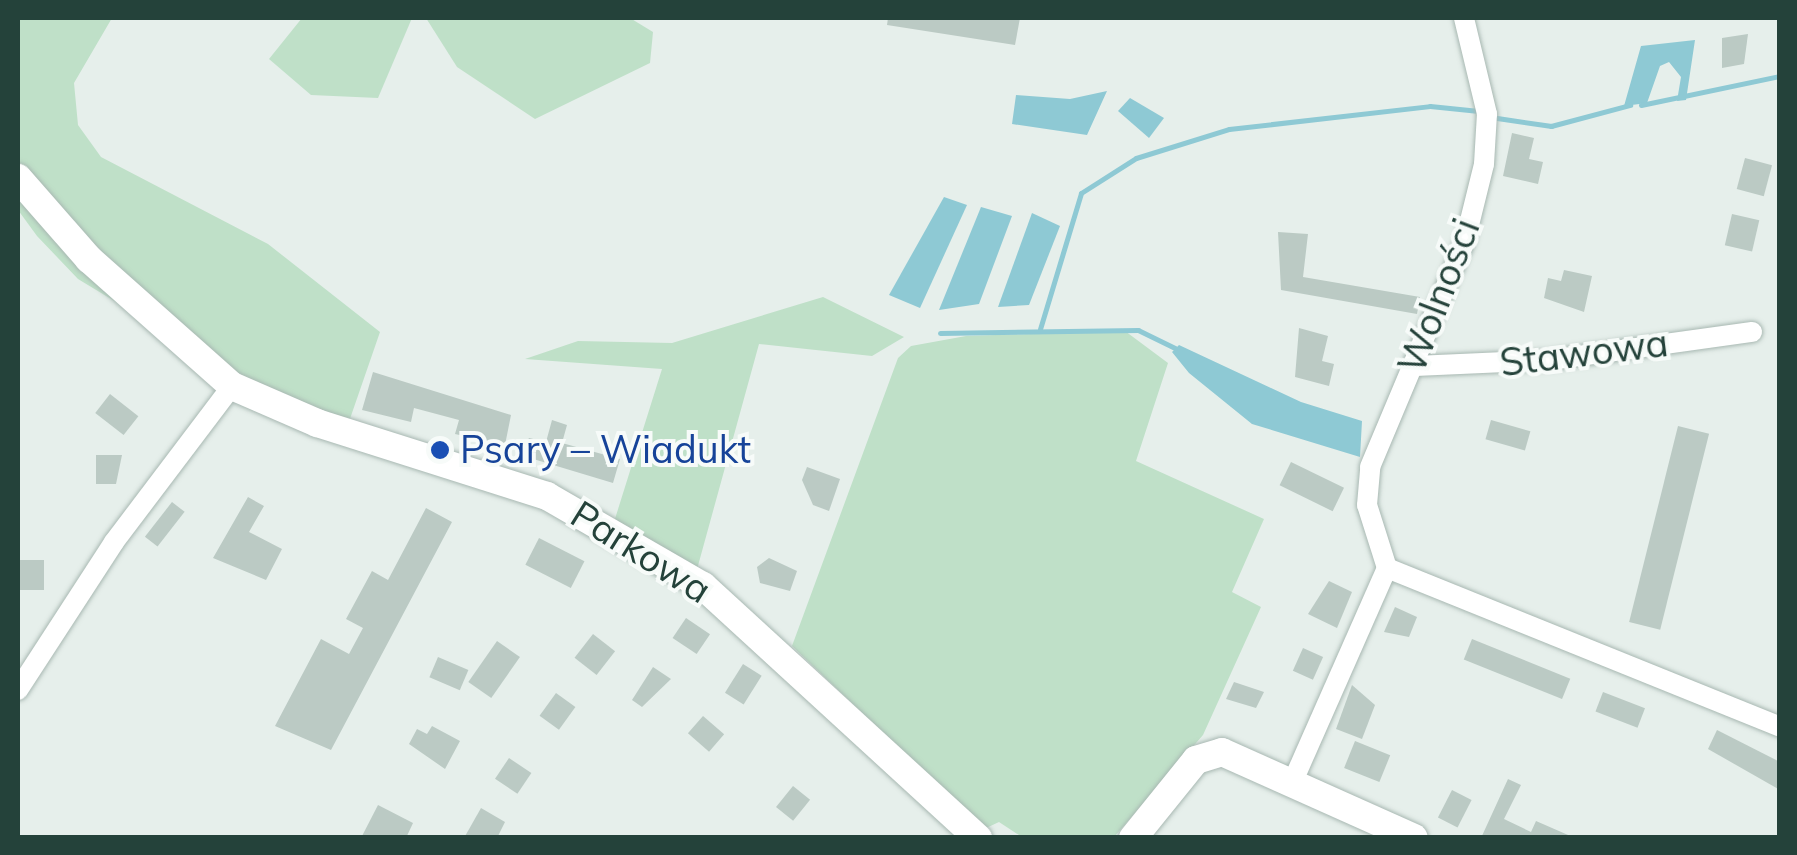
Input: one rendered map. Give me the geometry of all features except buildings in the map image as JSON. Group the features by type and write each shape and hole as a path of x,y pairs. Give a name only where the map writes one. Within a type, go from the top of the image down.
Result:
{"street":[{"name":"Wolności","path":"1387,568 1374,543 1368,479 1465,242 1484,164 1488,114 1464,18"},
{"name":"Parkowa","path":"18,178 88,260 232,386 317,424 547,496 612,528 750,623 978,838"},
{"name":"Stawowa","path":"1415,366 1550,360 1752,332"},
{"path":"18,690 114,542 232,386"},
{"path":"1293,782 1387,568 1780,727"},
{"path":"1133,838 1208,753 1240,756 1414,838"}],"green space":[{"path":"18,18 112,18 74,83 78,125 101,157 268,244 380,332 343,439 78,279 37,236 18,210"},
{"path":"302,18 412,18 378,98 311,95 269,59"},
{"path":"426,18 630,18 653,32 650,63 535,119 457,67"},
{"path":"823,297 904,337 872,356 759,344 696,573 614,522 662,369 525,359 578,341 672,343"},
{"path":"1125,331 1168,363 1136,461 1264,519 1232,592 1261,607 1203,735 1114,837 1022,837 999,822 984,829 792,646 898,358 911,346 966,336"}],"water":[{"path":"1695,40 1686,100 1677,101 1681,77 1669,62 1660,66 1647,103 1624,106 1641,46"},
{"path":"1107,91 1087,135 1012,124 1016,95 1070,99"},
{"path":"1130,98 1164,118 1149,138 1118,111"},
{"path":"944,197 967,205 920,308 889,295"},
{"path":"981,207 1012,216 979,304 939,310"},
{"path":"1032,213 1060,226 1029,305 998,307"},
{"path":"1179,345 1301,402 1362,421 1360,457 1252,424 1189,373 1172,352"}],"waterway":[{"path":"1641,105 1780,76"},
{"path":"1497,118 1551,126 1630,105"},
{"path":"1040,329 1081,193 1136,158 1229,129 1430,106 1479,111"},
{"path":"940,333 1138,330 1175,348"}],"place":[{"name":"Psary – Wiadukt","path":"440,450"}]}
